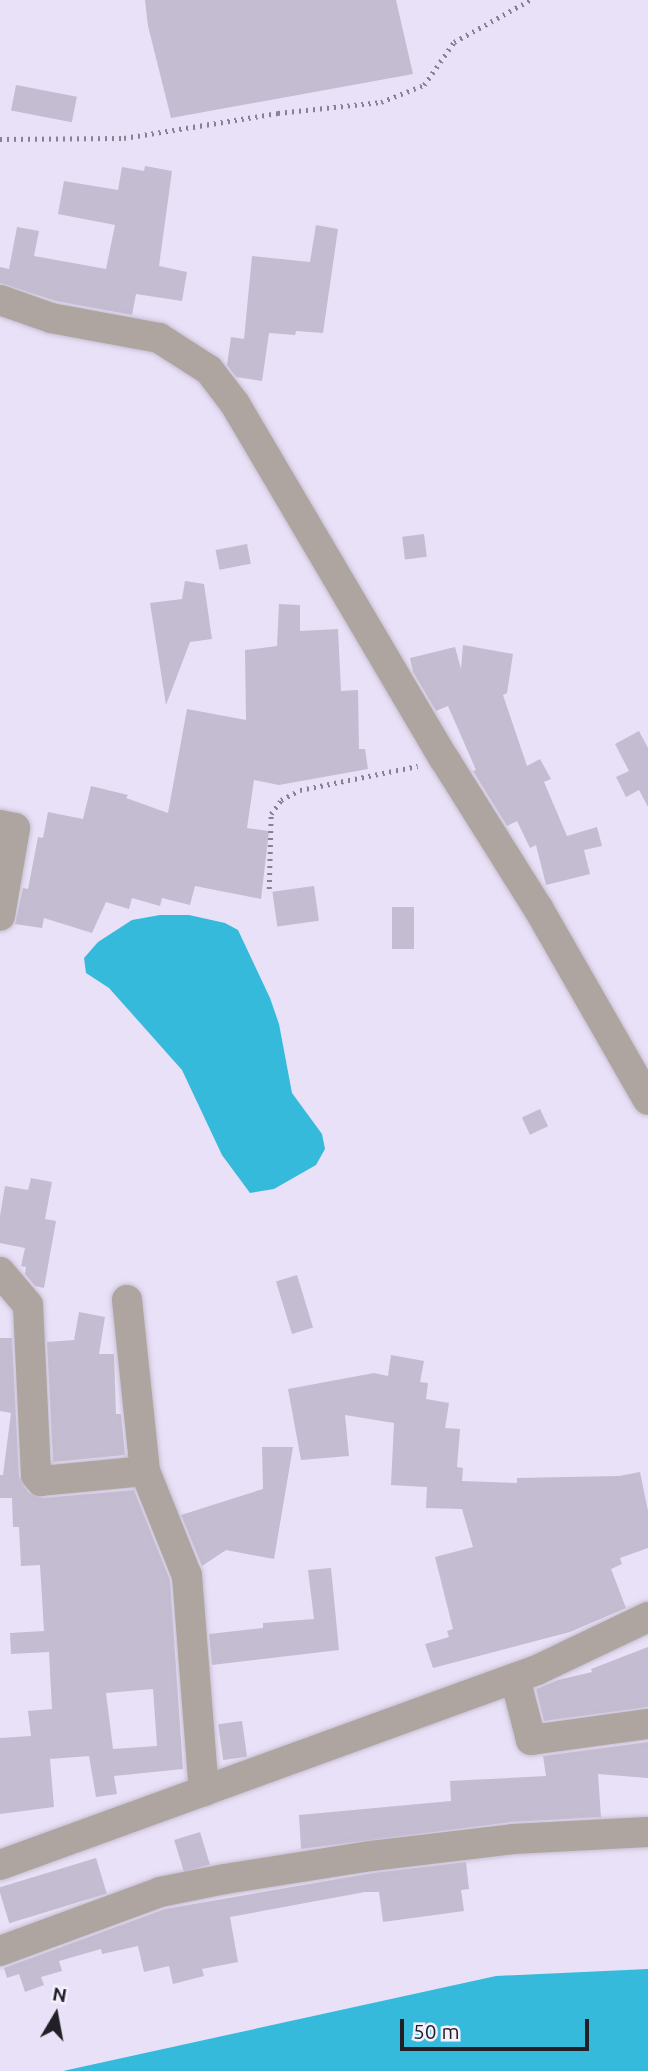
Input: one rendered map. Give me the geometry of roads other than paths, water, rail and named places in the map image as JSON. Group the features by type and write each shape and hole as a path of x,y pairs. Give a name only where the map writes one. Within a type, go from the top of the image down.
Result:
{"street":[{"path":"0,300 51,318 159,338 209,370 235,404 444,760 538,908 648,1100"},
{"path":"0,825 15,828 0,916"},
{"path":"0,1272 28,1305 35,1403 36,1475 41,1481 145,1471"},
{"path":"127,1300 145,1471 187,1576 204,1791"},
{"path":"0,1865 515,1678 648,1617"},
{"path":"515,1678 531,1740 648,1724"},
{"path":"0,1951 160,1892 225,1879 371,1856 513,1839 648,1832"}],"water":[{"path":"160,915 189,915 225,923 238,930 270,998 279,1024 292,1093 322,1134 325,1149 316,1165 274,1189 250,1193 222,1155 182,1070 109,988 86,973 84,958 98,942 132,920"},
{"path":"648,1969 648,2071 63,2071 496,1976"}]}
